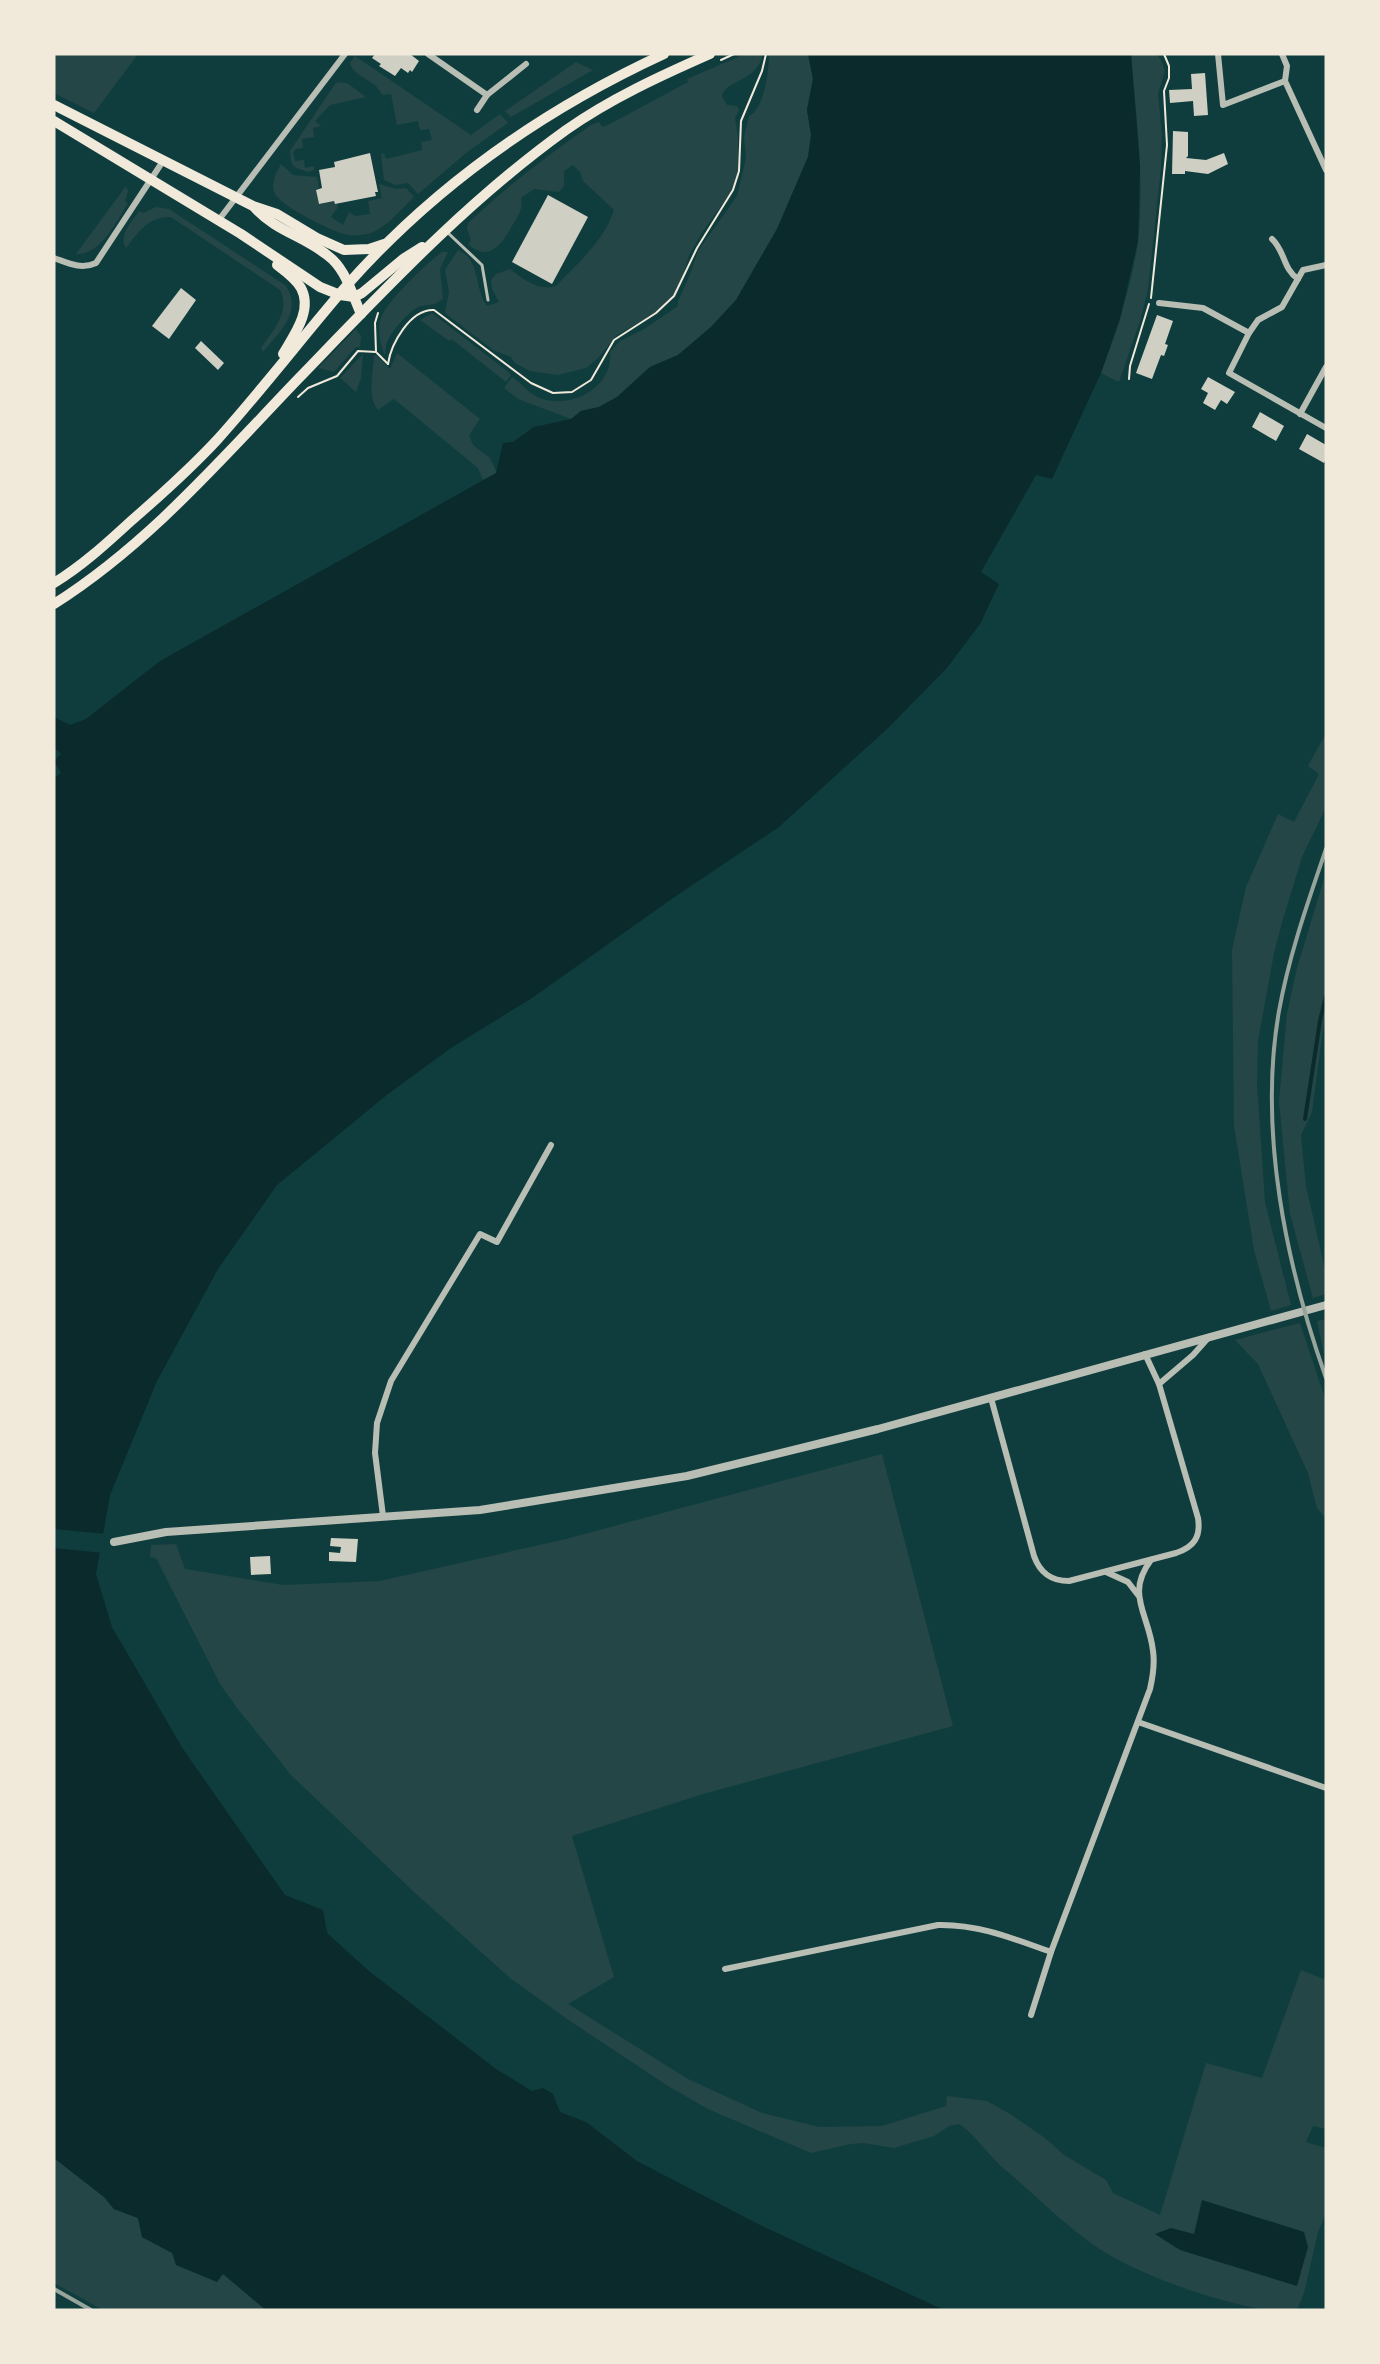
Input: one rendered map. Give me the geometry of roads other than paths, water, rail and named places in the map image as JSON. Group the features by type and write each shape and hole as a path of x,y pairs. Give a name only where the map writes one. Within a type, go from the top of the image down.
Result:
{"main road":[{"path":"54,583 102,547 178,479 216,441 348,284 387,243 434,200 505,145 593,89 664,54"},
{"path":"54,604 124,554 188,496 361,314 494,186 567,129 607,104 710,54"},
{"path":"54,105 163,161 236,195 253,206 277,214 317,238 344,250 369,249 387,243"},
{"path":"54,121 255,244 320,287 340,295 354,297 374,284 403,259 442,234"},
{"path":"253,206 279,229 333,260 348,284 361,314"},
{"path":"255,244 301,288 305,303 302,320 271,375"}],"street":[{"path":"218,221 345,54"},
{"path":"428,54 487,95"},
{"path":"1218,54 1223,105 1285,81"},
{"path":"1282,54 1287,66 1285,81 1326,170"},
{"path":"477,110 487,95 526,64"},
{"path":"54,258 75,266 90,266 96,263 163,161"},
{"path":"1272,239 1280,247 1288,272 1298,279"},
{"path":"1326,265 1304,270 1282,307 1258,320 1229,373 1326,428"},
{"path":"1159,303 1203,308 1249,333"},
{"path":"1300,414 1326,367"},
{"path":"383,1516 375,1452 377,1423 391,1381 480,1234 497,1242 550,1145"},
{"path":"114,1542 166,1532 480,1510 687,1476 991,1398 1326,1305"},
{"path":"1160,1384 1210,1337"},
{"path":"991,1398 1039,1567 1048,1576 1060,1581 1069,1581 1176,1553 1189,1547 1198,1538 1198,1518 1160,1384 1144,1354"},
{"path":"1031,2015 1051,1952 1150,1689 1154,1659 1139,1596 1139,1579 1151,1560"},
{"path":"1106,1571 1128,1582 1139,1596"},
{"path":"1138,1722 1326,1788"},
{"path":"726,1969 938,1925 964,1925 987,1930 1051,1952"}],"lane":[{"path":"442,234 482,265 488,300"}],"waterway":[{"path":"1305,1119 1326,996"}],"railway":[{"path":"1326,849 1283,990 1273,1057 1272,1103 1274,1150 1288,1244 1299,1290 1326,1378"},
{"path":"54,2289 91,2310"}]}
